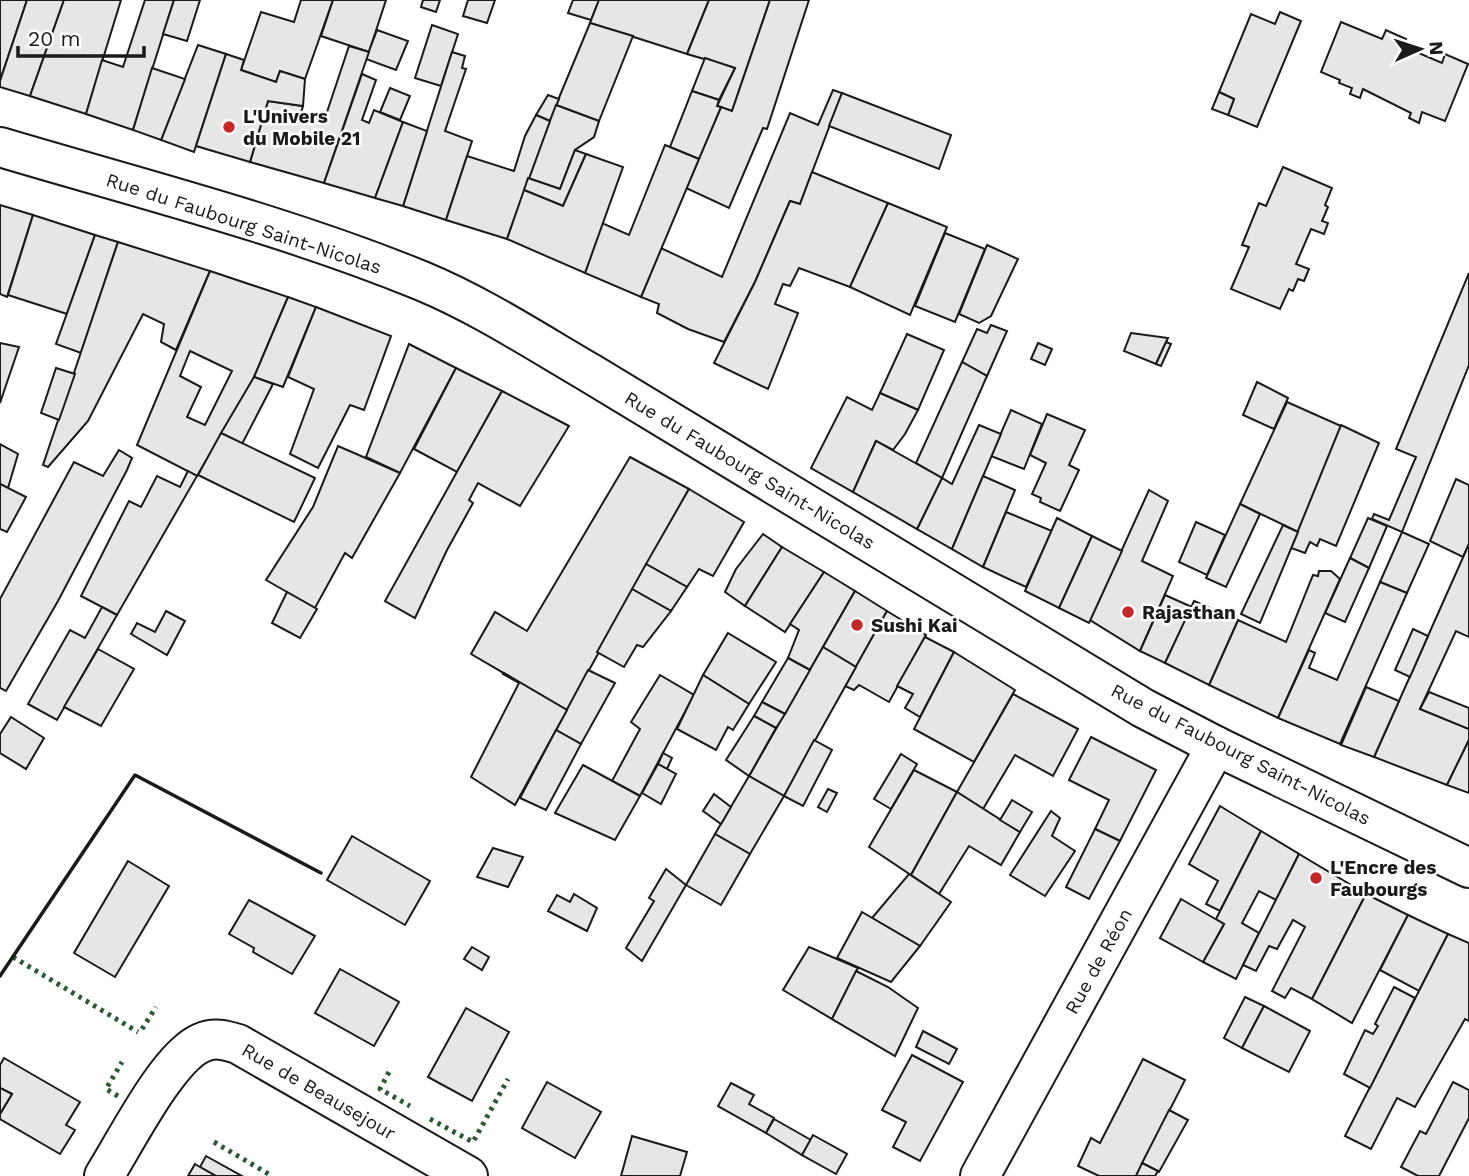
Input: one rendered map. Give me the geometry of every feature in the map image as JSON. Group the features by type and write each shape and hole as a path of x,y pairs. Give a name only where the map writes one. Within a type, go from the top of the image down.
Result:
{"main road":[{"name":"Rue du Faubourg Saint-Nicolas","path":"0,147 191,202 319,244 440,289 590,373 1143,708 1469,868"},
{"name":"Rue de Réon","path":"980,1176 1216,746"},
{"name":"Rue de Beausejour","path":"104,1176 166,1075 185,1053 210,1039 224,1039 238,1044 468,1176"}],"building":[{"path":"0,0 27,0 0,81"},
{"path":"27,0 64,0 30,96 0,87"},
{"path":"64,0 121,0 86,114 30,96"},
{"path":"145,0 174,0 133,130 86,114 102,60 123,67"},
{"path":"174,0 200,0 187,41 163,34"},
{"path":"301,0 333,0 305,79 280,71 276,82 241,70 261,12 294,22"},
{"path":"333,0 386,0 369,52 321,36"},
{"path":"423,0 440,0 436,12 421,7"},
{"path":"468,0 495,0 487,23 463,16"},
{"path":"573,0 599,0 591,20 568,13"},
{"path":"599,0 709,0 687,54 590,23"},
{"path":"709,0 770,0 732,111 717,106 735,68 687,54"},
{"path":"770,0 809,0 767,129 763,128 729,208 686,188 721,107 732,111"},
{"path":"1280,12 1301,21 1257,127 1228,115 1234,99 1219,92 1251,14 1275,24"},
{"path":"1341,22 1382,39 1386,30 1406,39 1402,46 1442,63 1445,54 1468,64 1445,121 1422,112 1419,123 1409,118 1411,113 1363,89 1360,98 1350,94 1352,88 1321,72"},
{"path":"590,23 633,36 599,121 556,105"},
{"path":"432,25 458,34 441,86 415,78"},
{"path":"377,30 408,41 396,70 366,59"},
{"path":"198,45 226,54 194,152 161,140"},
{"path":"349,46 369,52 324,183 250,162 268,101 303,106 301,113 324,121"},
{"path":"452,52 465,56 462,68 466,69 445,131 472,141 446,220 403,206"},
{"path":"226,54 244,60 241,70 276,82 280,71 305,79 303,106 268,101 250,162 196,146"},
{"path":"705,58 735,68 719,100 692,91"},
{"path":"152,68 185,79 161,140 133,130"},
{"path":"362,74 376,80 362,120 369,123 374,110 403,122 375,198 324,183"},
{"path":"390,88 410,96 400,120 380,112"},
{"path":"833,90 842,93 800,204 790,201 755,282 724,342 688,329 657,313 659,304 641,297 661,248 722,277 790,113 818,125"},
{"path":"692,91 719,100 717,106 721,107 699,159 670,147"},
{"path":"1219,92 1234,99 1228,115 1212,109"},
{"path":"842,93 951,135 939,169 829,126"},
{"path":"548,95 559,99 550,121 536,115"},
{"path":"556,105 599,121 594,137 575,150 560,189 528,178"},
{"path":"536,115 550,121 507,239 446,220 467,156 514,171 525,136"},
{"path":"403,122 427,131 403,206 375,198"},
{"path":"665,145 699,159 641,297 585,273 602,223 629,235"},
{"path":"575,150 586,154 563,206 524,190 528,178 560,189"},
{"path":"586,154 623,167 585,273 507,239 524,190 563,206"},
{"path":"1283,167 1332,188 1322,221 1328,223 1324,234 1311,229 1296,264 1309,269 1304,281 1298,279 1293,291 1289,289 1280,309 1231,289 1249,247 1242,245 1259,203 1266,206"},
{"path":"812,172 888,203 850,287 799,268 790,286 783,284 775,304 798,313 768,389 714,363 755,282 790,201 800,204"},
{"path":"888,203 947,227 910,315 850,287"},
{"path":"0,205 33,215 7,297 0,294"},
{"path":"33,215 95,235 67,314 8,295"},
{"path":"945,233 985,249 955,322 915,306"},
{"path":"95,235 118,242 81,353 56,344"},
{"path":"118,242 210,271 176,350 161,342 164,324 143,314 88,421 48,467 43,465"},
{"path":"987,245 1018,259 991,316 979,323 959,314"},
{"path":"210,271 288,297 252,382 197,476 137,445","holes":["190,351 232,371 205,425 187,417 201,387 180,376"]},
{"path":"1469,273 1469,365 1402,532 1372,519 1374,514 1389,520 1416,457 1396,449"},
{"path":"288,297 316,307 283,387 254,377"},
{"path":"316,307 391,336 364,410 350,405 318,468 290,454 314,389 288,377"},
{"path":"991,325 1007,331 987,376 962,362 977,329 987,333"},
{"path":"1131,333 1168,338 1156,364 1124,351"},
{"path":"907,334 944,350 918,410 880,393"},
{"path":"1166,342 1171,344 1161,366 1156,364"},
{"path":"0,343 19,347 0,403"},
{"path":"1038,343 1052,349 1045,365 1031,359"},
{"path":"409,344 456,368 400,473 366,457"},
{"path":"962,362 987,376 942,478 916,463"},
{"path":"56,368 75,374 59,420 41,413"},
{"path":"456,368 502,391 457,472 414,449"},
{"path":"254,377 273,384 242,444 221,433"},
{"path":"1257,382 1288,398 1274,429 1243,415"},
{"path":"502,391 569,426 520,506 478,483 469,500 473,503 415,618 385,601"},
{"path":"880,393 918,410 893,450 876,441 853,492 811,468 847,397 872,410"},
{"path":"1287,402 1341,426 1298,532 1240,504"},
{"path":"1011,410 1042,424 1024,469 991,456"},
{"path":"1047,414 1085,430 1069,465 1079,470 1060,511 1040,502 1041,498 1032,494 1046,463 1030,455"},
{"path":"979,425 1001,434 952,549 917,529 942,478 952,484"},
{"path":"1341,425 1379,443 1336,546 1320,539 1317,546 1310,542 1305,553 1291,548"},
{"path":"221,433 315,478 294,522 198,475"},
{"path":"876,441 942,478 917,529 853,492"},
{"path":"0,444 18,454 8,488 0,484"},
{"path":"338,446 400,473 352,558 345,553 315,608 266,580 313,507"},
{"path":"119,450 132,458 127,470 58,601 6,691 0,688 0,599 74,462 103,476"},
{"path":"630,457 689,489 567,710 471,654 495,612 527,631"},
{"path":"188,471 197,476 117,615 81,596 129,501 141,507 157,476 180,487"},
{"path":"983,476 1015,490 983,567 952,549"},
{"path":"1456,479 1469,485 1469,544 1463,557 1430,541"},
{"path":"0,484 26,497 7,532 0,529"},
{"path":"689,489 744,522 713,576 699,569 687,587 646,564"},
{"path":"1149,490 1168,501 1142,561 1173,576 1140,651 1090,620"},
{"path":"1240,504 1260,514 1226,587 1206,578"},
{"path":"1006,512 1052,531 1026,587 983,567"},
{"path":"1057,518 1092,536 1059,608 1025,591"},
{"path":"1368,518 1387,526 1369,568 1350,558"},
{"path":"1196,522 1225,535 1207,575 1179,562"},
{"path":"1283,525 1298,532 1260,623 1241,614"},
{"path":"1402,532 1429,544 1407,593 1380,582"},
{"path":"763,534 782,547 745,606 725,592 736,569"},
{"path":"1092,536 1122,551 1089,623 1059,608"},
{"path":"1469,544 1469,637 1456,631 1420,709 1469,729 1469,740 1447,785 1374,757"},
{"path":"782,547 824,572 785,632 745,606"},
{"path":"1350,558 1369,568 1345,622 1325,613"},
{"path":"646,564 687,587 671,611 632,589"},
{"path":"1319,571 1331,571 1340,579 1278,718 1209,685 1238,620 1286,642 1313,575 1318,576"},
{"path":"824,572 855,591 810,670 788,658 799,630 790,624"},
{"path":"1380,582 1407,593 1340,744 1278,718 1309,650 1315,653 1309,668 1337,680"},
{"path":"632,589 671,611 643,647 637,645 624,667 597,652"},
{"path":"855,591 887,611 856,667 823,647"},
{"path":"287,592 317,609 300,638 272,623"},
{"path":"1165,595 1192,607 1165,663 1140,651"},
{"path":"1194,601 1238,620 1209,685 1165,663"},
{"path":"102,607 117,615 57,720 28,704 70,630 85,638"},
{"path":"166,611 185,621 167,655 131,634 137,623 155,632"},
{"path":"887,611 926,635 889,702 859,685 854,690 845,686"},
{"path":"1413,629 1428,636 1410,677 1395,670"},
{"path":"728,633 776,662 749,704 703,675"},
{"path":"926,635 925,637 954,652 920,717 905,708 913,694 897,686"},
{"path":"823,647 856,667 784,796 749,776"},
{"path":"98,649 134,669 101,726 64,707"},
{"path":"954,652 1015,690 974,762 914,729"},
{"path":"788,658 810,670 785,714 762,702"},
{"path":"588,670 615,683 581,744 556,730"},
{"path":"504,673 567,710 515,805 471,777 519,683"},
{"path":"660,675 694,695 640,796 612,781 640,729 631,722"},
{"path":"703,675 749,704 733,730 728,727 716,750 677,729"},
{"path":"1366,687 1399,701 1374,757 1341,745"},
{"path":"1429,692 1469,708 1469,729 1420,709"},
{"path":"1013,694 1078,729 1053,776 1015,755 983,809 957,792"},
{"path":"762,702 785,714 776,728 754,716"},
{"path":"754,716 776,728 749,776 726,760"},
{"path":"11,717 44,738 26,769 0,753 0,734"},
{"path":"556,730 581,744 546,810 520,798"},
{"path":"1091,737 1156,770 1120,841 1095,829 1109,800 1069,780"},
{"path":"814,740 832,750 803,806 784,796"},
{"path":"1469,740 1469,793 1447,785"},
{"path":"663,753 672,758 667,769 658,764"},
{"path":"901,754 917,764 891,809 874,799"},
{"path":"658,764 676,774 661,804 642,793"},
{"path":"583,765 640,796 615,840 555,813"},
{"path":"914,770 957,792 911,875 869,847"},
{"path":"749,776 784,796 750,854 715,834"},
{"path":"828,789 837,793 827,812 818,807"},
{"path":"957,792 1020,832 1001,865 969,846 939,894 911,875"},
{"path":"714,794 731,807 721,824 703,811"},
{"path":"1012,800 1032,812 1020,832 1000,820"},
{"path":"1220,806 1261,831 1220,911 1206,904 1218,881 1189,864"},
{"path":"1051,811 1060,818 1052,836 1075,851 1045,896 1010,875"},
{"path":"1095,829 1120,841 1089,899 1066,887"},
{"path":"1261,831 1299,854 1276,900 1259,891 1242,923 1259,933 1236,979 1203,962 1224,924 1216,919"},
{"path":"715,834 750,854 721,905 686,885"},
{"path":"352,836 430,881 405,925 327,880"},
{"path":"493,848 523,857 508,887 477,877"},
{"path":"1299,854 1366,894 1312,999 1291,988 1285,998 1272,991 1305,927 1293,920 1277,949 1269,946 1256,971 1243,965"},
{"path":"128,861 169,886 115,977 74,953"},
{"path":"666,869 686,885 642,961 626,948 654,901 649,898"},
{"path":"909,874 951,902 920,946 872,918"},
{"path":"574,894 597,908 587,931 548,911 557,895 570,902"},
{"path":"1366,894 1408,915 1352,1023 1312,999"},
{"path":"1181,899 1224,924 1203,962 1160,938"},
{"path":"249,900 315,936 292,974 253,952 254,948 229,934"},
{"path":"862,912 920,946 891,982 837,958"},
{"path":"1408,915 1448,934 1419,991 1380,970"},
{"path":"1448,934 1469,943 1469,1021 1465,1019 1415,1107 1397,1098 1371,1149 1345,1136"},
{"path":"472,947 489,957 482,970 464,959"},
{"path":"809,947 858,968 832,1019 783,990"},
{"path":"340,969 399,1002 374,1046 315,1013"},
{"path":"856,971 888,987 918,1008 895,1056 832,1019"},
{"path":"1394,987 1415,998 1370,1088 1344,1074 1365,1030 1373,1034 1378,1026 1375,1024"},
{"path":"1245,997 1264,1006 1242,1048 1224,1038"},
{"path":"1264,1006 1310,1031 1289,1072 1242,1048"},
{"path":"466,1008 509,1032 472,1101 428,1077"},
{"path":"923,1031 957,1049 949,1064 916,1047"},
{"path":"912,1055 963,1082 920,1161 893,1147 906,1122 882,1110"},
{"path":"4,1058 80,1102 66,1125 75,1130 60,1154 0,1119 0,1114 12,1094 0,1088 0,1065"},
{"path":"1143,1059 1185,1080 1136,1176 1099,1176 1078,1166 1091,1138 1100,1143"},
{"path":"547,1082 601,1112 575,1158 522,1128"},
{"path":"1453,1082 1469,1090 1469,1118 1439,1176 1418,1176 1401,1167 1420,1131 1426,1134"},
{"path":"731,1083 754,1095 749,1104 774,1118 766,1133 718,1106"},
{"path":"0,1088 12,1094 0,1114"},
{"path":"1169,1110 1188,1120 1159,1172 1142,1163"},
{"path":"774,1119 811,1140 802,1155 766,1133"},
{"path":"813,1135 847,1154 836,1174 802,1155"},
{"path":"632,1136 687,1152 680,1176 621,1176"},
{"path":"206,1156 242,1176 216,1176 200,1167"},
{"path":"1142,1163 1158,1171 1155,1176 1136,1176"},
{"path":"195,1164 200,1167 216,1176 188,1176"}],"hedge":[{"path":"13,957 138,1032"},
{"path":"142,1029 156,1007"},
{"path":"118,1096 106,1089 122,1062"},
{"path":"389,1072 380,1089 410,1106"},
{"path":"430,1119 473,1142 508,1079"},
{"path":"214,1142 272,1176"}],"wall":[{"path":"0,976 135,775 321,873"}],"place":[{"name":"L'Univers du Mobile 21","path":"229,127"},
{"name":"Rajasthan","path":"1128,612"},
{"name":"Sushi Kai","path":"857,625"},
{"name":"L'Encre des Faubourgs","path":"1316,878"}]}
